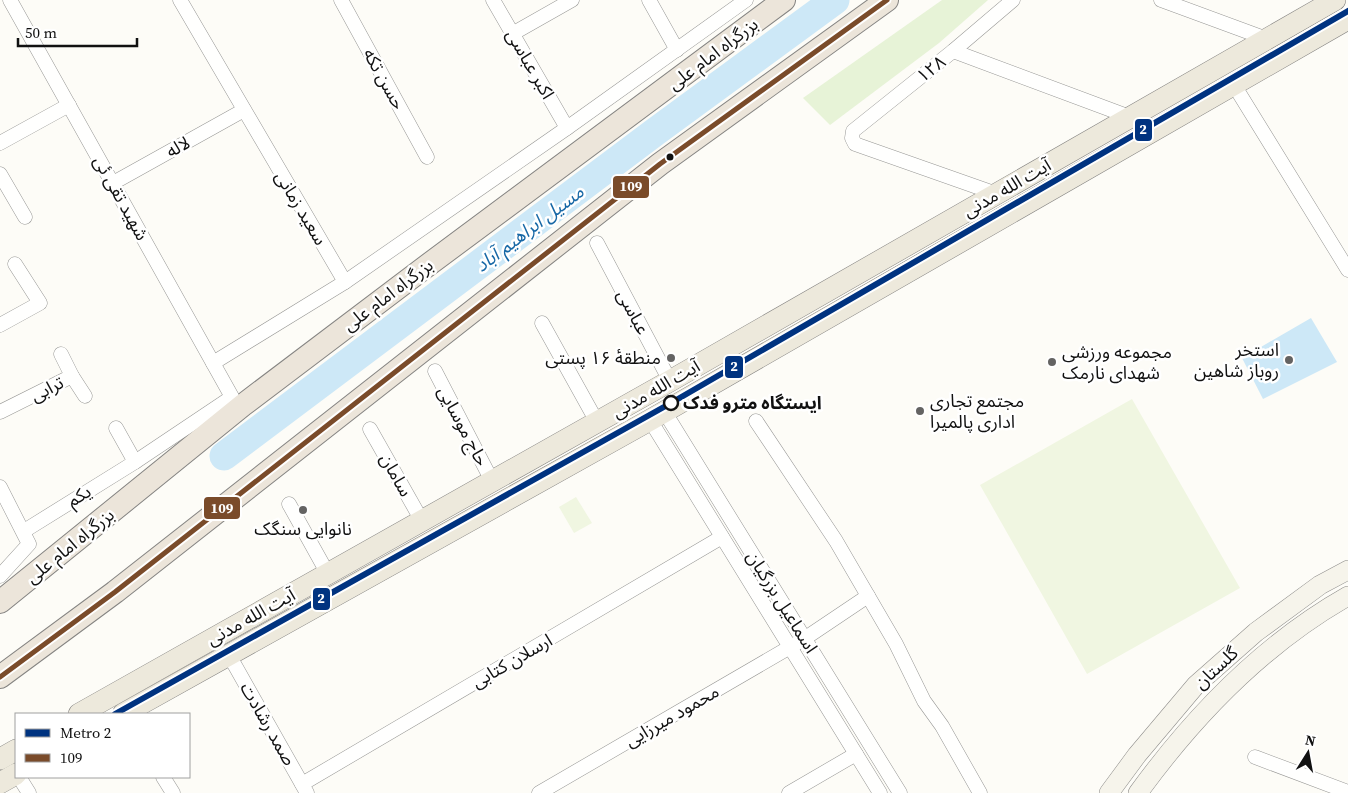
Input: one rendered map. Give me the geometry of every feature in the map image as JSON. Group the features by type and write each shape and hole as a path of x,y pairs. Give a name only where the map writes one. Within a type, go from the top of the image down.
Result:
{"highway":[{"name":"بزرگراه امام علی","path":"0,602 251,400 424,268 784,0"},
{"path":"0,677 115,592 660,164 887,0"}],"main road":[{"name":"آیت الله مدنی","path":"81,713 598,422 1335,0"},
{"name":"آیت الله مدنی","path":"126,713 504,502 1348,19"},
{"path":"653,390 657,415"},
{"path":"492,481 504,502"},
{"name":"گلستان","path":"1109,793 1137,755 1196,685 1256,632 1320,585 1348,570"},
{"name":"گلستان","path":"1138,793 1213,701 1270,650 1343,604"},
{"path":"0,759 15,751"},
{"path":"0,783 15,775"}],"street":[{"name":"شهید تقی ئی","path":"10,0 232,397"},
{"name":"سعید زمانی","path":"180,0 345,282"},
{"name":"حسن تکه","path":"340,0 427,157"},
{"name":"اکبر عباسی","path":"493,0 567,128"},
{"path":"512,34 572,0"},
{"path":"649,0 677,50"},
{"path":"213,363 345,282 567,128 746,0"},
{"name":"۱۲۸","path":"997,194 855,144 852,138 853,131 954,51 1013,0"},
{"path":"1161,0 1267,39"},
{"path":"954,51 1130,118"},
{"path":"1234,85 1348,270"},
{"path":"0,143 69,105"},
{"name":"لاله","path":"112,183 244,110"},
{"path":"0,174 25,217"},
{"name":"عباسی","path":"597,243 653,390"},
{"path":"0,325 40,303 15,264"},
{"path":"542,323 598,422"},
{"name":"ترابی","path":"0,412 72,376 61,354"},
{"name":"حاج موسایی","path":"435,371 492,481"},
{"path":"72,376 85,396"},
{"name":"یکم","path":"24,531 135,462 232,397"},
{"name":"اسماعیل بزرگیان","path":"657,415 722,537 880,793"},
{"name":"اسماعیل بزرگیان","path":"657,415 804,639 900,793"},
{"path":"756,421 836,541 896,644 924,701 942,726 980,793"},
{"path":"116,428 135,462"},
{"name":"سامان","path":"370,429 422,521"},
{"path":"0,487 29,542 28,546 0,576"},
{"path":"289,504 328,574"},
{"name":"ارسلان کتابی","path":"305,789 722,537"},
{"name":"محمود میرزایی","path":"539,793 804,639 868,596"},
{"name":"صمد رشادت","path":"228,655 305,789"},
{"path":"789,793 856,754"},
{"path":"1255,757 1348,792"},
{"path":"20,778 29,793"},
{"path":"164,778 173,793"}],"green space":[{"path":"942,0 988,0 939,43 830,125 803,98"},
{"path":"1132,399 1240,588 1087,674 980,485"},
{"path":"576,497 592,523 574,533 559,507"}],"water":[{"name":"استخر روباز شاهین","path":"1311,318 1337,362 1263,399 1242,358"}],"waterway":[{"name":"مسیل ابراهیم آباد","path":"224,456 655,132 835,0"}],"metro line":[{"name":"2","path":"117,713 671,403 1348,11"}],"transit line":[{"name":"109","path":"0,677 115,592 660,164 887,0"}],"place":[{"name":"منطقهٔ ۱۶ پستی","path":"671,358"},
{"name":"استخر روباز شاهین","path":"1289,360"},
{"name":"مجموعه ورزشی شهدای نارمک","path":"1052,362"},
{"name":"ایستگاه مترو فدک","path":"671,403"},
{"name":"مجتمع تجاری اداری پالمیرا","path":"920,411"},
{"name":"نانوایی سنگک","path":"303,510"}]}
